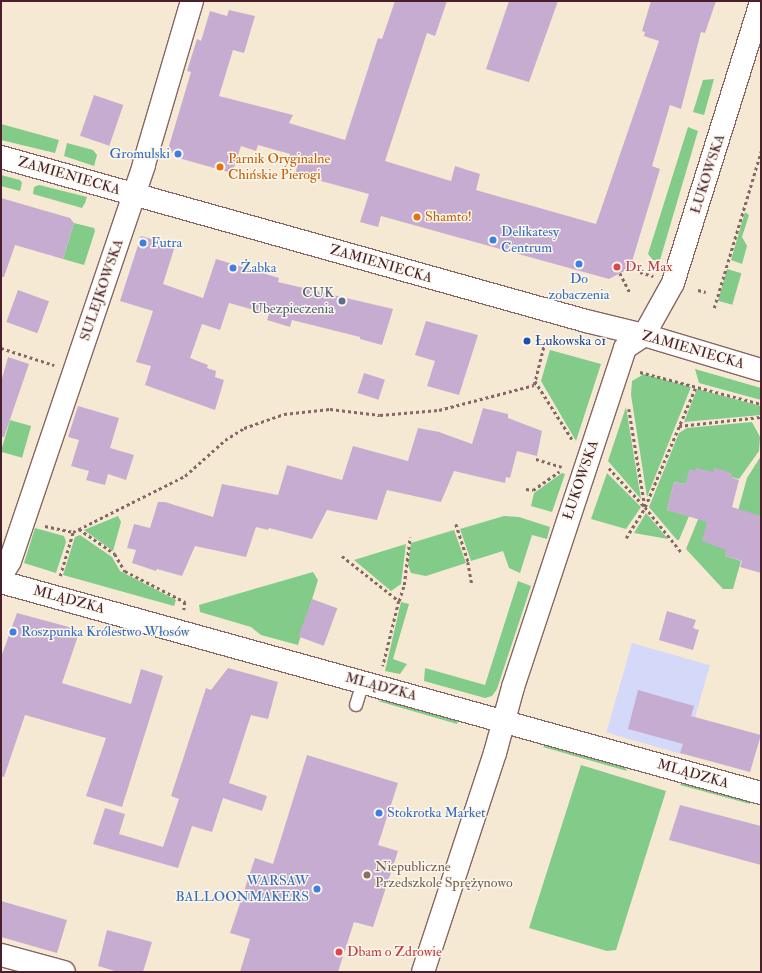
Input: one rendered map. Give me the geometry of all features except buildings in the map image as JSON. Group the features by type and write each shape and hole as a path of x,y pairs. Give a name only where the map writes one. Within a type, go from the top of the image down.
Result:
{"street":[{"name":"SULEJKOWSKA","path":"1,576 10,561 134,195 192,1"},
{"name":"ŁUKOWSKA","path":"423,972 505,721 513,687 625,348 644,335 673,283 761,2"},
{"name":"ZAMIENIECKA","path":"1,157 586,321 644,335 761,370"},
{"name":"MLĄDZKA","path":"1,582 372,677 505,721 761,793"},
{"path":"1,955 64,972"}],"lane":[{"path":"356,705 372,677"}],"path":[{"path":"714,308 761,151"},
{"path":"640,272 655,277"},
{"path":"620,273 630,293"},
{"path":"698,290 706,292"},
{"path":"41,525 73,532 79,530 185,476 225,440 244,428 284,414 330,408 380,414 439,410 534,385 545,341"},
{"path":"1,348 54,365"},
{"path":"637,375 642,371 761,404"},
{"path":"535,381 573,442"},
{"path":"626,538 645,507 696,386"},
{"path":"628,403 645,507"},
{"path":"679,426 761,417"},
{"path":"526,489 533,490 564,468 536,459"},
{"path":"605,463 645,507 682,553"},
{"path":"456,524 468,562 472,585"},
{"path":"79,530 115,554 125,571 185,602"},
{"path":"53,575 59,577 73,532"},
{"path":"372,677 404,585 410,537"},
{"path":"342,556 399,602"}],"shaded area":[{"path":"632,643 710,665 684,755 606,732"}],"green space":[{"path":"714,79 704,115 693,112 703,80"},
{"path":"1,124 59,140 55,153 1,140"},
{"path":"688,127 698,131 660,260 653,260 648,254"},
{"path":"67,143 93,150 97,155 94,166 64,156"},
{"path":"1,175 20,180 22,183 20,191 1,186"},
{"path":"39,185 87,197 82,208 33,194 34,187"},
{"path":"745,212 749,215 742,237 747,246 742,264 731,260"},
{"path":"74,223 94,228 95,231 84,265 63,259"},
{"path":"727,269 741,273 732,305 718,301"},
{"path":"550,350 601,364 576,441 541,381"},
{"path":"695,369 761,388 761,400 699,383"},
{"path":"644,374 691,387 647,497 631,395 632,381"},
{"path":"697,389 761,406 761,415 684,422"},
{"path":"626,407 641,499 608,461"},
{"path":"10,420 31,426 22,458 1,452"},
{"path":"752,422 760,437 759,451 739,479 713,472 712,476 690,470 686,484 674,482 667,510 689,516 679,540 677,540 649,507 679,433 687,428"},
{"path":"761,456 761,516 759,524 736,518 747,478"},
{"path":"562,473 565,474 552,512 531,506 534,493"},
{"path":"607,473 641,507 626,529 591,519"},
{"path":"646,513 668,539 634,533"},
{"path":"118,516 121,522 113,551 84,530"},
{"path":"504,516 519,517 550,527 547,539 532,535 520,573 509,568 503,551 471,561 460,529"},
{"path":"699,517 708,519 727,548 725,556 741,561 733,589 723,589 686,549"},
{"path":"35,528 64,536 66,542 56,573 24,563"},
{"path":"454,530 466,563 426,576 411,573 408,565 411,543"},
{"path":"80,535 112,557 120,571 176,600 174,606 63,575 75,537"},
{"path":"406,544 401,584 391,591 354,560"},
{"path":"313,572 318,580 298,645 261,635 251,627 200,612 199,605"},
{"path":"518,581 531,586 497,689 492,696 485,698 424,681 425,668 485,685"},
{"path":"401,602 409,604 393,659 407,664 400,674 385,671"},
{"path":"383,700 458,721 457,724 378,701"},
{"path":"545,745 625,767 627,771 543,747"},
{"path":"581,765 666,791 616,950 607,951 529,928"},
{"path":"682,783 749,802 750,804 680,785"}],"place":[{"name":"Gromulski","path":"178,154"},
{"name":"Parnik Oryginalne Chińskie Pierogi","path":"220,167"},
{"name":"Shamto!","path":"417,217"},
{"name":"Delikatesy Centrum","path":"493,240"},
{"name":"Futra","path":"143,243"},
{"name":"Do zobaczenia","path":"579,264"},
{"name":"Dr. Max","path":"617,267"},
{"name":"Żabka","path":"233,268"},
{"name":"CUK Ubezpieczenia","path":"342,301"},
{"name":"Łukowska 01","path":"527,341"},
{"name":"Roszpunka Królestwo Włosów","path":"13,632"},
{"name":"Stokrotka Market","path":"379,813"},
{"name":"Niepubliczne Przedszkole Sprężynowo","path":"367,875"},
{"name":"WARSAW BALLOONMAKERS","path":"317,889"},
{"name":"Dbam o Zdrowie","path":"339,952"}]}
